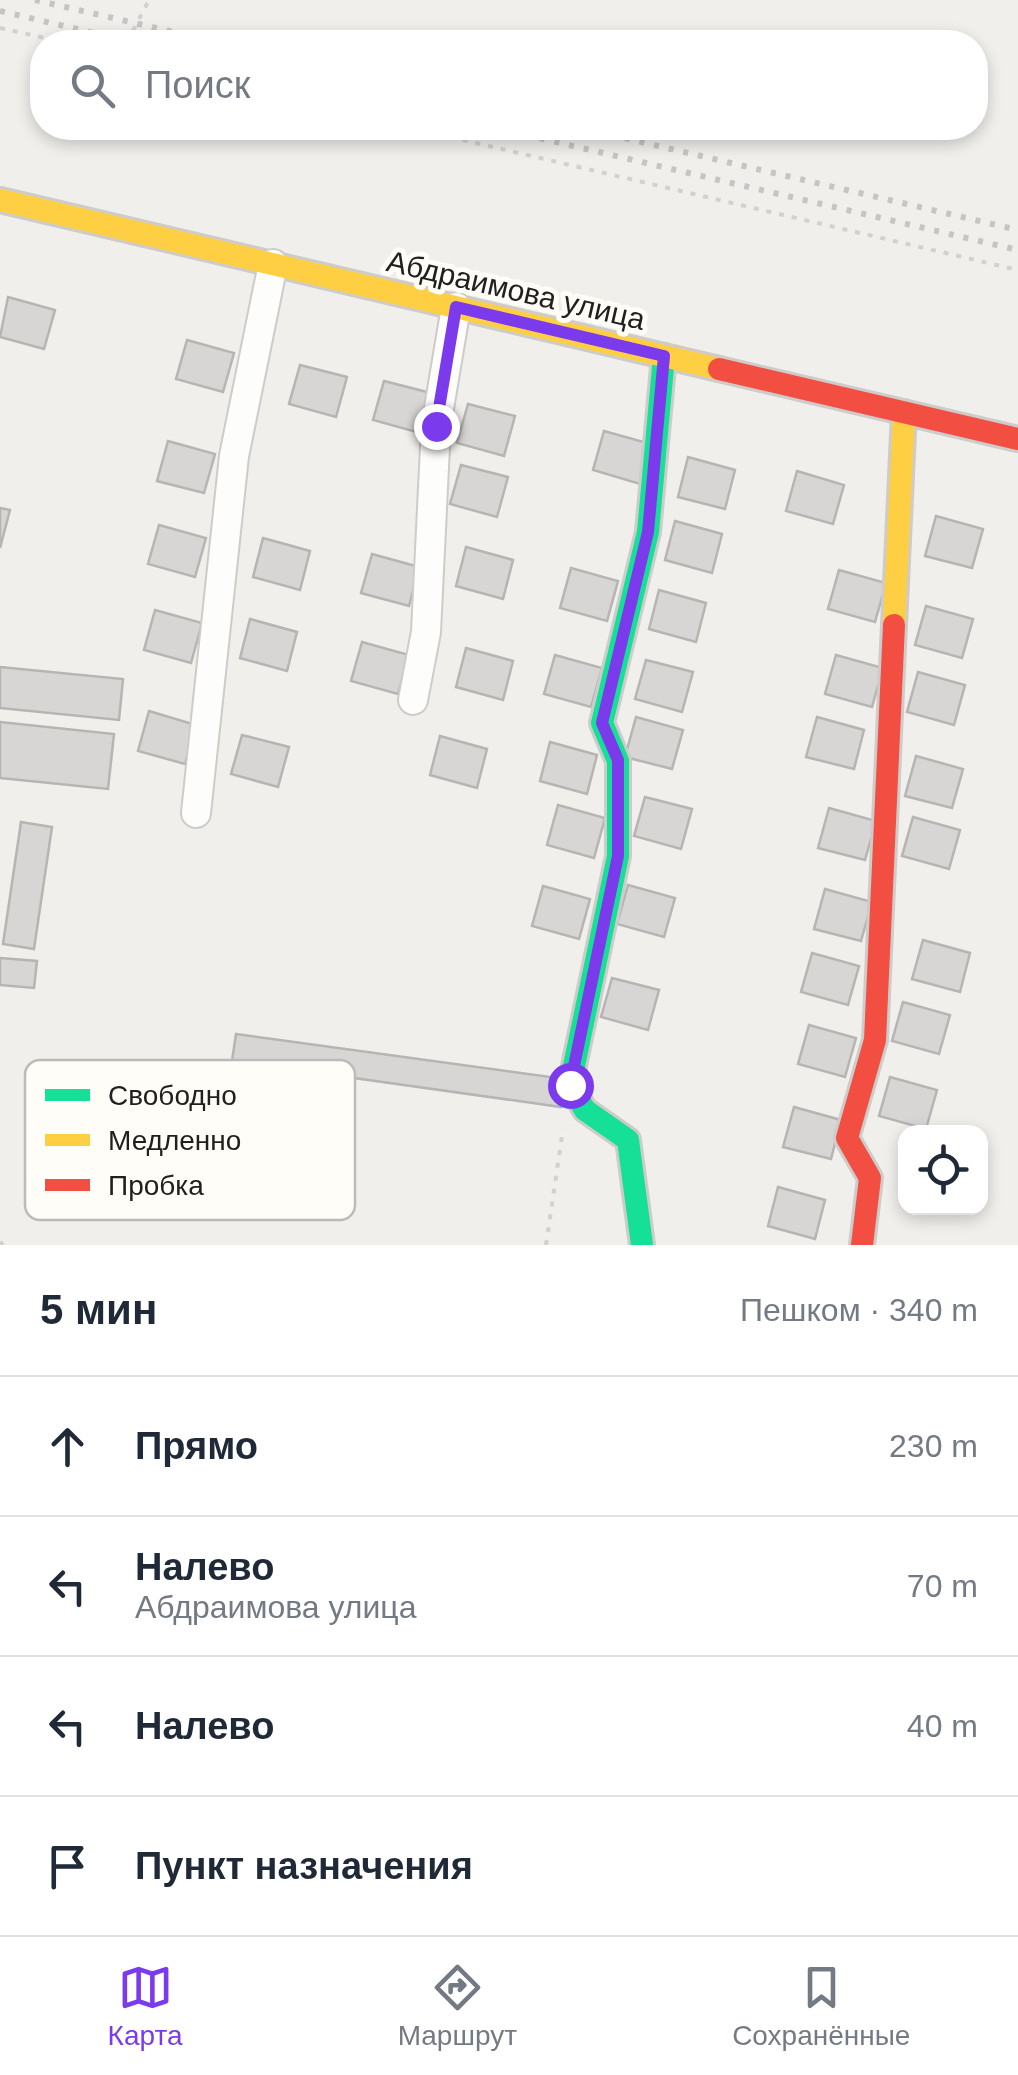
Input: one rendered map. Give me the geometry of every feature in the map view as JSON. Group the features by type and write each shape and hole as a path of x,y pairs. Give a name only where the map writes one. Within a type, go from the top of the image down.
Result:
{"street":[{"name":"Абдраимова улица","path":"0,200 1018,438"},
{"path":"196,814 234,456 272,264"},
{"path":"413,700 426,632 436,426 456,307"},
{"path":"642,1245 628,1140 585,1110 570,1085 618,856 618,760 602,723 648,532 664,356"},
{"path":"862,1245 870,1178 847,1138 875,1040 904,412"}],"path":[{"path":"134,30 150,0"},
{"path":"0,28 30,35"},
{"path":"463,140 1018,270"},
{"path":"546,1245 570,1085"}],"building":[{"path":"8,297 55,310 44,349 0,337"},
{"path":"187,340 234,353 223,392 176,379"},
{"path":"300,365 347,377 336,417 289,404"},
{"path":"384,381 431,393 420,433 373,420"},
{"path":"468,404 515,416 504,456 457,443"},
{"path":"604,431 651,444 640,484 593,470"},
{"path":"168,441 215,454 204,493 157,481"},
{"path":"688,457 735,470 725,509 678,497"},
{"path":"461,465 508,477 497,517 450,504"},
{"path":"797,471 844,485 833,524 786,511"},
{"path":"0,508 10,510 0,548"},
{"path":"936,516 983,529 972,568 925,556"},
{"path":"675,521 722,534 712,573 665,560"},
{"path":"159,525 206,538 195,577 148,564"},
{"path":"263,538 310,551 300,590 253,577"},
{"path":"466,547 513,560 503,599 456,586"},
{"path":"372,554 419,567 409,606 361,593"},
{"path":"571,568 618,581 607,621 560,608"},
{"path":"839,570 886,583 875,622 828,609"},
{"path":"659,590 706,603 696,642 649,629"},
{"path":"926,606 973,619 962,658 915,645"},
{"path":"155,610 202,623 191,663 144,650"},
{"path":"250,619 297,632 287,671 240,658"},
{"path":"362,642 409,655 398,694 351,681"},
{"path":"466,648 513,661 503,700 456,687"},
{"path":"555,655 602,668 591,707 544,694"},
{"path":"836,655 883,668 872,707 825,694"},
{"path":"646,660 693,672 682,712 635,699"},
{"path":"0,667 123,679 119,720 0,708"},
{"path":"918,672 965,685 954,725 907,712"},
{"path":"149,711 196,725 185,764 138,751"},
{"path":"636,717 683,730 672,769 625,757"},
{"path":"817,717 864,730 854,769 806,757"},
{"path":"0,722 114,734 108,789 0,778"},
{"path":"242,735 289,747 278,787 231,774"},
{"path":"440,736 487,749 477,788 430,775"},
{"path":"550,742 597,755 587,794 540,781"},
{"path":"916,756 963,769 952,808 905,796"},
{"path":"645,797 692,809 681,849 634,836"},
{"path":"558,805 605,818 594,858 547,845"},
{"path":"829,808 876,821 865,860 818,848"},
{"path":"913,817 960,830 949,869 902,856"},
{"path":"21,822 52,827 34,949 3,944"},
{"path":"628,885 675,898 664,937 617,924"},
{"path":"543,886 590,899 579,939 532,926"},
{"path":"825,889 872,902 861,941 814,929"},
{"path":"923,940 970,953 960,992 912,979"},
{"path":"812,953 859,966 848,1005 801,992"},
{"path":"0,958 37,961 34,988 0,985"},
{"path":"612,978 659,990 648,1030 601,1017"},
{"path":"903,1002 950,1015 939,1054 892,1041"},
{"path":"809,1025 856,1038 845,1077 798,1064"},
{"path":"236,1034 565,1079 561,1107 355,1078 355,1060 232,1060"},
{"path":"890,1077 937,1090 927,1125 879,1116"},
{"path":"794,1107 841,1120 831,1159 783,1147"},
{"path":"778,1187 825,1200 815,1239 768,1226"}],"railway":[{"path":"35,0 165,30"},
{"path":"0,11 82,30"},
{"path":"547,140 1018,250"},
{"path":"632,140 1018,230"}],"traffic: fast":[{"path":"642,1245 628,1140 585,1110 570,1085 618,856 618,761 602,723 648,532 664,356"}],"traffic: slow":[{"path":"0,200 719,369"},
{"path":"894,625 904,412"}],"traffic: jam":[{"path":"719,369 1018,439"},
{"path":"862,1245 870,1178 847,1138 875,1040 894,625"}],"route":[{"path":"436,426 456,307 664,356 648,532 602,723 618,760 618,856 570,1085"}]}
